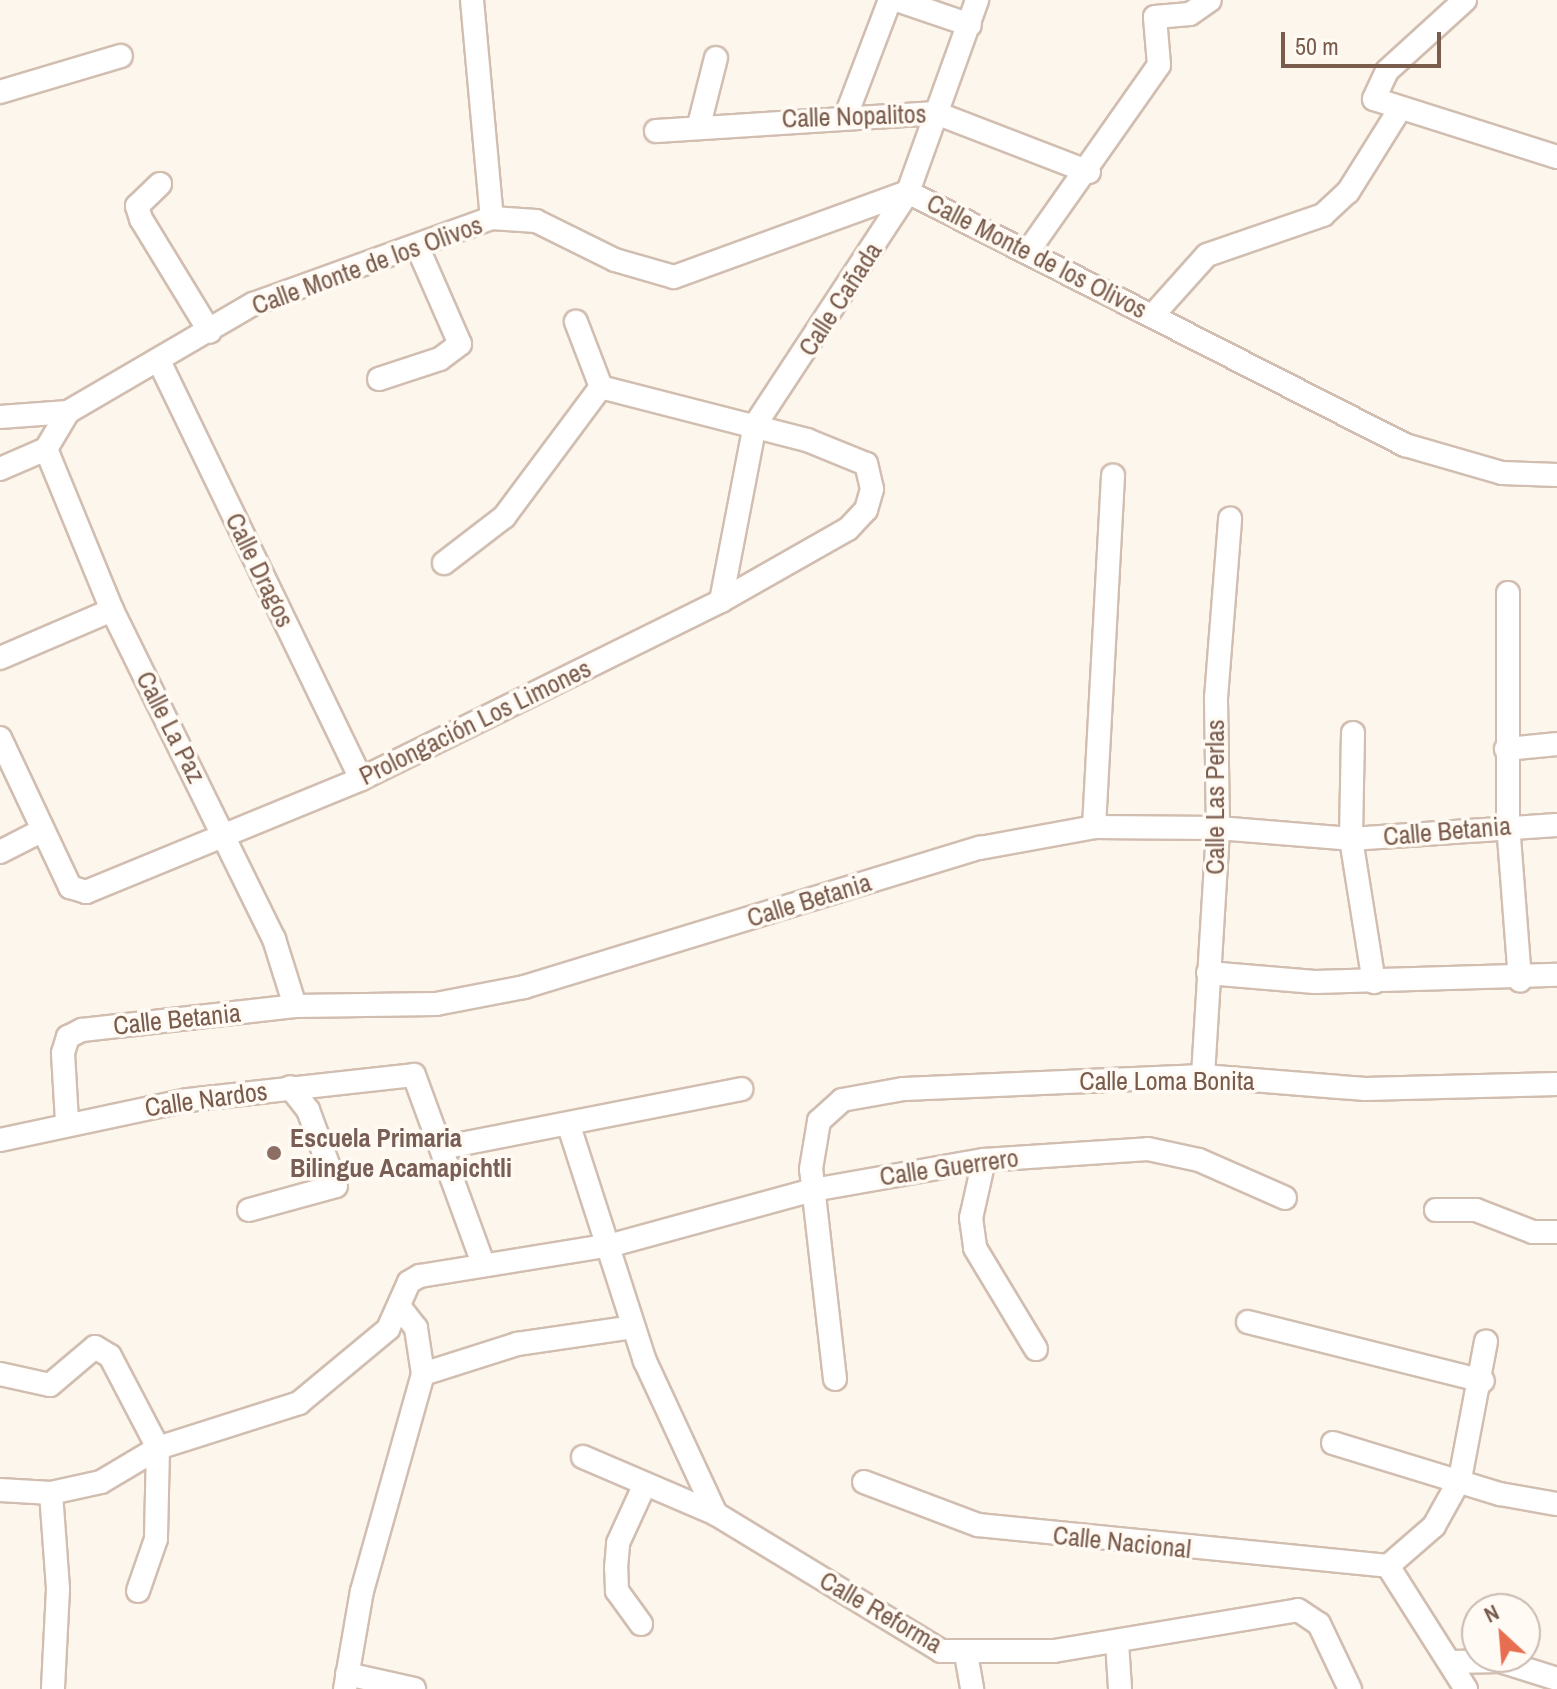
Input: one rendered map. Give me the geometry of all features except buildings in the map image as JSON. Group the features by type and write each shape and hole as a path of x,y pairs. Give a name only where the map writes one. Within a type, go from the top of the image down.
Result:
{"street":[{"path":"472,0 492,218"},
{"path":"847,113 890,0"},
{"path":"897,0 970,25"},
{"name":"Calle Cañada","path":"721,601 755,425 908,192 977,0"},
{"path":"1029,250 1089,172 1159,65 1155,17 1190,14 1210,0"},
{"path":"1465,0 1387,71 1374,99 1398,112 1557,157"},
{"path":"0,92 121,56"},
{"path":"699,125 716,58"},
{"path":"1154,314 1207,255 1301,226 1348,192 1398,112"},
{"name":"Calle Nopalitos","path":"656,131 847,113 936,113 1089,172"},
{"path":"160,184 137,206 141,219 210,332"},
{"name":"Calle Monte de los Olivos","path":"46,449 68,412 210,332 253,304 492,218 536,221 615,260 674,277 908,192 1029,250 1405,445 1502,473 1557,475"},
{"path":"379,379 460,344 417,246"},
{"path":"576,322 601,387"},
{"name":"Calle Dragos","path":"159,361 361,779"},
{"path":"601,387 755,425"},
{"path":"444,563 504,517 601,387"},
{"path":"0,417 68,412"},
{"name":"Prolongación Los Limones","path":"43,830 75,892 225,834 361,779 721,601 848,529 866,510 872,489 866,464 755,425"},
{"path":"0,469 46,449"},
{"name":"Calle La Paz","path":"46,449 112,610 225,834 295,1006"},
{"path":"1094,827 1113,476"},
{"name":"Calle Las Perlas","path":"1203,1076 1218,828 1216,698 1230,519"},
{"path":"1508,593 1508,824 1520,981"},
{"path":"0,658 112,610"},
{"path":"1353,733 1351,839 1374,982"},
{"path":"0,738 43,830 0,852"},
{"path":"1506,749 1557,744"},
{"name":"Calle Betania","path":"67,1121 68,1037 295,1006 436,1004 524,987 980,848 1094,827 1218,828 1351,839 1508,824 1557,825"},
{"path":"1208,973 1374,982 1556,982"},
{"name":"Calle Nardos","path":"0,1140 67,1121 290,1087 414,1075 446,1147"},
{"name":"Calle Loma Bonita","path":"813,1190 813,1157 827,1107 904,1089 1203,1076 1365,1089 1557,1084"},
{"path":"249,1210 336,1186 308,1110 290,1087"},
{"path":"483,1264 446,1147 569,1126 741,1089"},
{"path":"569,1126 612,1245 633,1327 716,1514"},
{"name":"Calle Guerrero","path":"401,1309 409,1282 483,1264 612,1245 813,1190 984,1160 1148,1149 1199,1160 1285,1198"},
{"path":"984,1160 971,1218 975,1248 1036,1349"},
{"path":"813,1190 835,1379"},
{"path":"1436,1210 1476,1210 1533,1232 1557,1232"},
{"path":"0,1490 51,1493 101,1482 158,1448 299,1403 330,1385 401,1309 416,1328 423,1374 362,1591 346,1682 414,1689"},
{"path":"1248,1322 1483,1381"},
{"path":"423,1374 517,1344 633,1327"},
{"path":"1466,1689 1452,1662 1388,1566 1434,1526 1460,1479 1483,1381 1486,1341"},
{"path":"0,1374 50,1385 95,1347 110,1356 158,1448 156,1539 138,1591"},
{"path":"1333,1443 1557,1504"},
{"name":"Calle Reforma","path":"583,1457 716,1514 888,1622 941,1651 966,1654 1117,1642 1298,1610 1319,1624 1350,1689"},
{"name":"Calle Nacional","path":"864,1482 978,1525 1388,1566"},
{"path":"641,1624 617,1591 616,1568 618,1543 645,1484"},
{"path":"51,1493 58,1589 53,1689"},
{"path":"1117,1642 1120,1689"},
{"path":"966,1654 972,1689"},
{"path":"1452,1662 1500,1661 1557,1679"}],"place":[{"name":"Escuela Primaria Bilingue Acamapichtli","path":"274,1153"}]}
